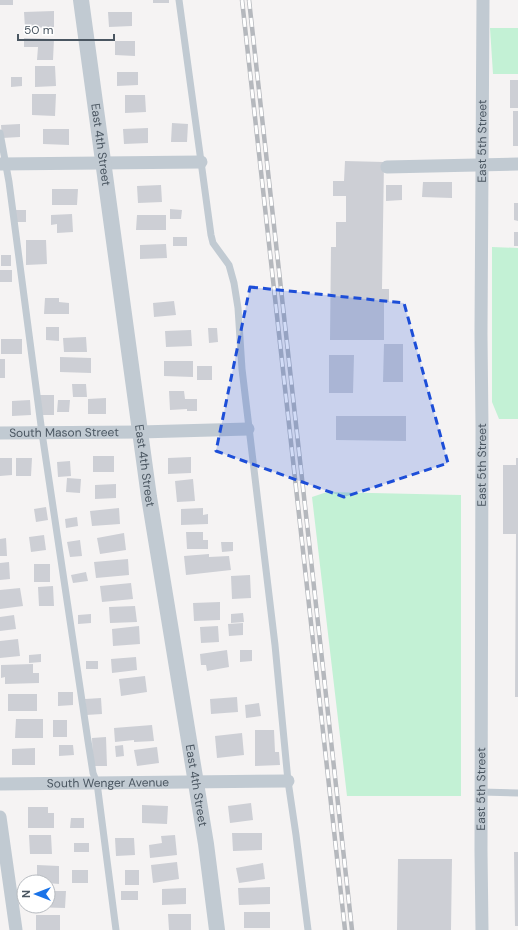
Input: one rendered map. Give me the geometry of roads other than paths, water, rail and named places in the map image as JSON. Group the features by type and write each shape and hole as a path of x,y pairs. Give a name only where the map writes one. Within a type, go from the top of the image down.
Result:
{"street":[{"name":"East 4th Street","path":"81,0 140,432 159,560 206,844 217,930"},
{"name":"East 5th Street","path":"482,0 482,930"},
{"path":"3,164 201,162"},
{"path":"387,167 518,164"},
{"name":"South Mason Street","path":"0,433 140,432 248,429"},
{"name":"South Wenger Avenue","path":"0,784 288,781"},
{"path":"0,817 16,930"}],"lane":[{"path":"179,0 211,235 213,243 229,265 234,283 238,308 248,429 275,645 288,781 308,930"},
{"path":"0,133 3,164 9,182 42,433 93,773 97,783 116,930"},
{"path":"482,792 518,793"}],"railway":[{"path":"242,0 345,930"},
{"path":"249,0 352,930"}]}
